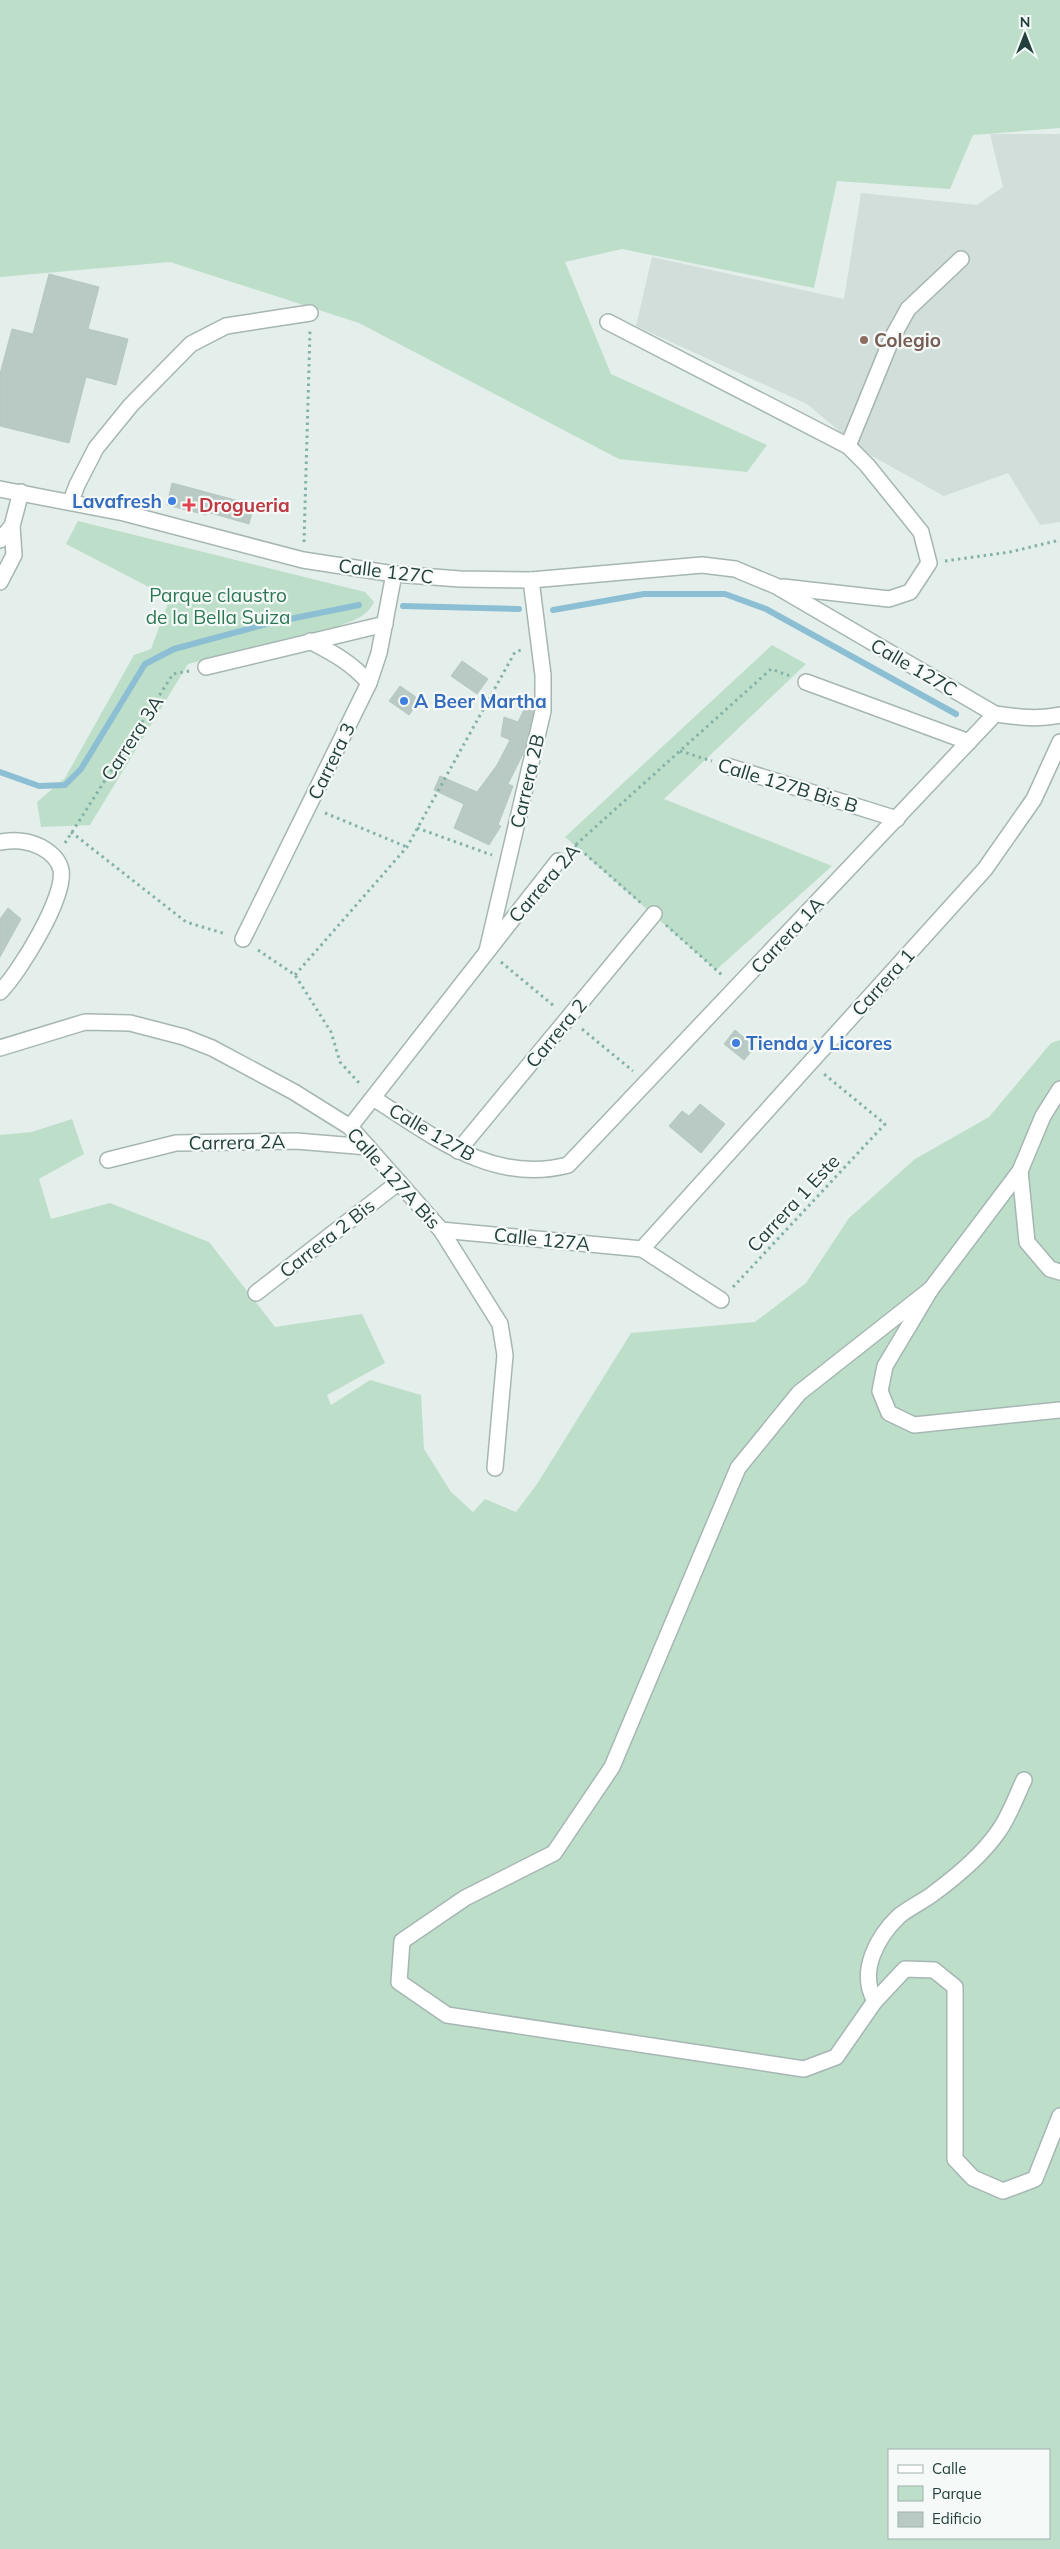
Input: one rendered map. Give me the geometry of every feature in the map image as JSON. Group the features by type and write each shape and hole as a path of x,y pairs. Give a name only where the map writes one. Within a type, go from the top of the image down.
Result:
{"street":[{"path":"848,446 892,338 908,309 961,259"},
{"path":"72,502 77,485 96,448 131,404 191,344 226,326 310,313"},
{"path":"608,322 848,446 867,464 921,532 929,563"},
{"name":"Calle 127C","path":"0,489 72,502 200,532 303,560 394,574 460,579 531,580 702,565 735,569 776,586 995,714 1022,718 1045,718 1060,715"},
{"path":"0,582 14,555 12,526 21,492"},
{"path":"0,540 12,526"},
{"name":"Calle 127C","path":"776,586 889,599 910,592 929,563"},
{"name":"Carrera 3","path":"243,939 369,683 379,653 394,574"},
{"name":"Carrera 2B","path":"487,951 543,711 543,675 531,580"},
{"path":"206,667 385,624"},
{"path":"310,641 342,658 358,670 369,683"},
{"path":"806,682 969,742"},
{"name":"Carrera 1A","path":"578,1156 995,714"},
{"name":"Carrera 1","path":"642,1249 985,869 1034,799 1060,742"},
{"name":"Calle 127B Bis B","path":"727,766 897,819"},
{"path":"0,842 13,840 34,843 55,858 60,869 60,879 33,948 0,992"},
{"name":"Carrera 2A","path":"350,1127 558,861"},
{"name":"Carrera 2","path":"458,1152 654,914"},
{"name":"Calle 127A Bis","path":"0,1048 85,1022 130,1023 184,1037 212,1048 294,1092 350,1127 441,1230 500,1324 505,1355 495,1468"},
{"path":"1060,1089 1043,1116 1020,1171 931,1289 885,1366 880,1391 890,1413 914,1424 1060,1410"},
{"name":"Calle 127B","path":"373,1098 458,1152 492,1165 528,1170 549,1170 568,1165 578,1156"},
{"name":"Carrera 2A","path":"108,1160 176,1143 296,1141 368,1148"},
{"path":"1020,1171 1027,1242 1050,1269 1060,1272"},
{"name":"Carrera 2 Bis","path":"256,1293 399,1182"},
{"name":"Calle 127A","path":"441,1230 642,1249"},
{"path":"642,1249 721,1300"},
{"path":"931,1289 800,1393 738,1468 612,1767 554,1853 465,1898 402,1941 399,1982 447,2015 804,2070 836,2057 875,2001 905,1968 934,1970 955,1987 955,2159 972,2178 1003,2191 1035,2179 1060,2116"},
{"path":"875,2001 868,1980 869,1962 885,1931 901,1915 933,1894 961,1871 999,1832 1024,1780"}],"path":[{"path":"303,560 310,313"},
{"path":"929,563 1010,552 1060,540"},
{"path":"295,975 407,847 514,652 539,644"},
{"name":"Carrera 3A","path":"55,858 173,674 206,667"},
{"name":"Carrera 2A","path":"558,861 771,669"},
{"name":"Calle 127B Bis B","path":"680,751 727,766"},
{"path":"309,806 407,847"},
{"path":"417,828 508,860"},
{"name":"Carrera 1 Este","path":"721,1300 885,1124 810,1063"}],"shaded area":[{"name":"Colegio","path":"990,134 1060,134 1060,522 1040,525 1008,473 944,496 863,451 807,404 636,326 652,257 844,299 861,193 977,205 1003,187"}],"green space":[{"path":"0,0 1060,0 1060,128 973,135 950,189 837,181 814,288 622,249 565,262 611,374 767,445 747,472 619,459 359,323 170,262 0,277"},
{"name":"Parque claustro de la Bella Suiza","path":"78,521 365,592 374,602 364,615 339,626 188,664 90,825 41,827 37,802 65,778 134,655 151,649 170,598 66,544"},
{"path":"772,645 806,664 664,799 832,866 716,970 565,837"},
{"path":"1060,1040 1060,2549 0,2549 0,1135 32,1132 72,1119 84,1154 39,1179 51,1219 110,1203 209,1242 275,1327 362,1314 385,1363 327,1395 331,1405 370,1380 421,1395 424,1449 451,1492 473,1512 485,1499 516,1512 537,1484 631,1333 755,1322 806,1283 849,1218 915,1159 989,1117 1051,1043"}],"building":[{"path":"49,274 99,287 88,329 128,339 116,385 86,377 69,443 0,426 0,374 12,329 33,334"},
{"path":"172,483 254,505 249,524 207,512 206,515 167,505"},
{"path":"462,661 488,679 477,694 451,676"},
{"name":"A Beer Martha","path":"400,686 420,700 409,715 389,701"},
{"path":"526,706 534,710 524,752 508,784 513,786 498,825 501,826 489,845 454,828 464,804 434,790 440,776 477,792 497,765 510,740 501,736 504,717 518,722"},
{"path":"8,908 21,919 0,957 0,919"},
{"path":"735,1030 755,1047 744,1060 724,1044"},
{"path":"700,1104 725,1124 701,1153 669,1126 682,1111 689,1116"}],"waterway":[{"path":"553,610 644,594 725,594 766,609 956,714"},
{"path":"0,772 39,786 65,785 81,769 145,664 174,649 270,623 359,605"},
{"path":"403,606 519,609"}],"place":[{"name":"Colegio","path":"864,340"},
{"name":"Lavafresh","path":"172,501"},
{"name":"Drogueria","path":"189,505"},
{"name":"A Beer Martha","path":"404,701"},
{"name":"Tienda y Licores","path":"736,1043"}]}
